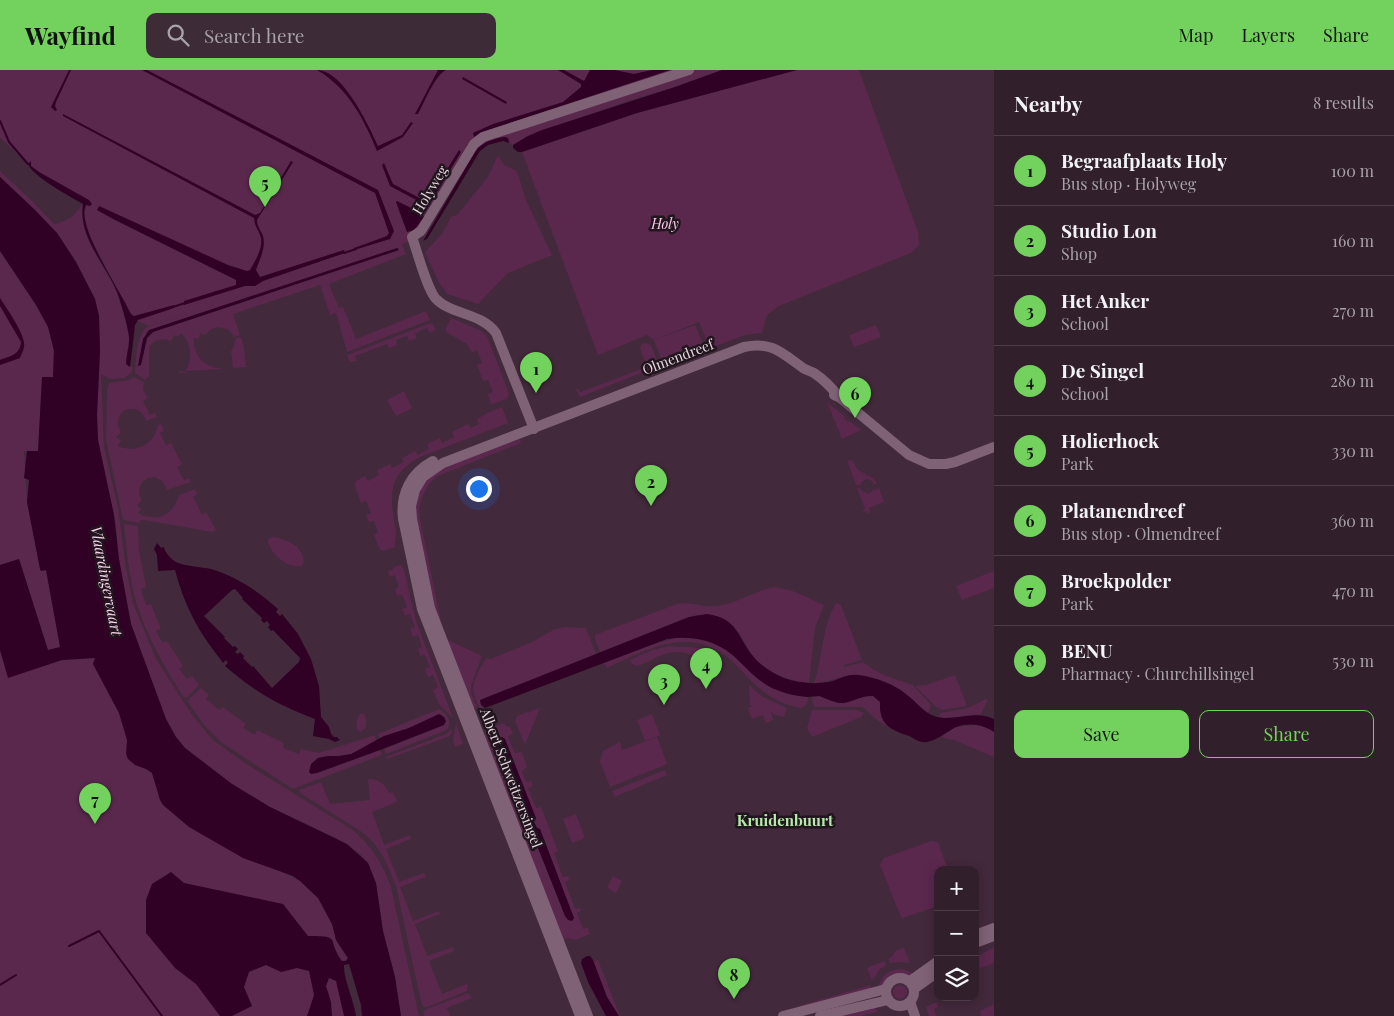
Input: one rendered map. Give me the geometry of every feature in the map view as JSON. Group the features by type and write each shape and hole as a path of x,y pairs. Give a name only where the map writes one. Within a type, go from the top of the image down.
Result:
{"street":[{"name":"Holyweg","path":"533,427 496,333 487,324 437,300 429,285 412,237 421,231 474,144 483,137 689,70"},
{"name":"Olmendreef","path":"413,548 411,506 415,490 428,472 443,463 734,350 752,345 768,346 777,349 805,370 810,377 829,393 839,397 909,455 929,464 955,462 994,447"},
{"name":"Albert Schweitzersingel","path":"413,548 422,609 580,1016"},
{"name":"Albert Schweitzersingel","path":"413,548 443,645 588,1016"},
{"path":"979,934 994,928"},
{"path":"979,942 994,936"},
{"path":"912,985 934,965"},
{"path":"912,985 934,974"},
{"path":"895,978 902,978 912,985 914,995 901,1011 888,1000 886,989 895,978"},
{"path":"783,1016 886,989"},
{"path":"820,1016 888,1000"},
{"path":"910,1002 915,1016"}],"green space":[{"path":"0,70 722,70 528,136 513,145 507,138 477,148 420,238 402,244 406,254 329,284 339,308 343,307 356,339 426,311 430,320 347,352 336,313 330,315 320,285 233,314 240,335 234,337 229,330 216,328 206,335 200,333 199,339 194,338 196,352 204,363 224,369 179,373 179,371 185,372 190,356 189,346 185,337 181,333 177,337 174,335 171,341 162,339 154,342 149,347 149,376 145,380 135,373 137,348 143,331 147,327 189,313 149,326 133,319 88,234 84,214 87,204 72,191 31,166 31,162 28,164 0,137","holes":["398,248 399,250 153,332 147,338 141,365 147,332"]},
{"name":"Holy","path":"797,70 859,70 918,232 919,245 911,253 779,306 767,315 762,333 745,335 710,348 699,322 654,340 647,335 598,355 522,152 637,113"},
{"path":"498,155 504,165 517,171 526,200 552,255 508,273 478,304 447,294 438,281 425,252 442,234 451,217 457,215 488,177"},
{"path":"0,171 54,224 72,217 83,203 82,215 88,239 112,282 120,302 129,335 127,362 128,365 133,367 132,372 125,378 109,379 101,374 104,447 118,508 133,603 156,659 192,715 213,740 248,765 353,830 371,849 391,887 419,1016 401,1016 395,977 383,931 376,883 368,863 360,854 336,838 270,807 232,784 185,748 166,719 131,624 119,559 116,525 98,440 97,415 100,351 99,316 95,299 76,262 57,233 0,177"},
{"path":"0,251 54,332 53,377 42,377 38,452 24,451 27,502 40,569 41,571 46,570 60,647 48,650 19,559 0,565"},
{"path":"451,318 480,330 487,336 509,393 507,399 491,404 488,394 493,392 488,380 483,381 477,365 482,363 477,350 472,352 467,344 446,332"},
{"path":"431,323 436,330 430,333 427,328 415,333 417,338 409,341 407,336 396,340 397,345 389,348 387,344 355,356 356,361 350,362 347,355"},
{"path":"695,325 705,348 663,364 654,340"},
{"path":"876,325 881,337 854,347 849,335"},
{"path":"241,337 246,367 233,368 231,351 234,347 235,339"},
{"path":"642,344 651,345 659,366 580,397 576,390 577,388 580,392 647,367 640,348"},
{"path":"134,377 144,382 143,390 148,398 143,401 150,415 155,413 157,417 146,421 140,411 131,409 123,411 119,416 118,422 121,432 116,437 121,441 118,446 131,449 144,446 153,437 158,425 161,424 164,430 160,433 166,445 171,443 182,464 177,467 184,480 189,478 191,482 167,490 162,481 154,477 146,479 139,488 139,495 142,500 137,505 141,509 138,513 151,517 163,515 173,508 179,495 195,489 197,494 193,497 202,515 206,512 216,530 212,532 144,520 141,520 139,523 123,520 106,440 107,389 109,383 128,380"},
{"path":"404,391 412,408 396,416 387,400"},
{"path":"827,402 845,417 844,419 850,421 861,430 842,439"},
{"path":"502,407 508,423 420,457 401,472 396,480 392,498 396,531 395,547 384,551 380,550 374,535 378,532 374,521 369,522 366,515 371,513 366,501 361,503 355,486 356,481 365,476 368,481 379,475 377,470 390,464 392,468 404,462 402,458 415,451 418,455 429,449 427,444 440,438 442,443 454,437 452,432 468,424 471,428 479,424 477,419"},
{"path":"520,439 521,443 438,476 429,484 419,508 442,627 448,640 482,656 471,686 471,693 477,707 471,709 437,620 414,518 419,488 436,469"},
{"path":"852,460 858,470 873,478 877,484 873,484 868,479 864,480 860,485 856,485 848,463 848,461"},
{"path":"857,488 869,494 874,489 877,490 879,488 884,502 869,508 870,512 867,514 866,511 863,511 865,509"},
{"path":"125,524 138,526 139,550 146,587 141,589 146,605 151,604 161,629 156,631 163,643 167,641 183,666 179,669 187,679 192,676 199,685 187,697 184,698 164,664 146,629 137,605 129,565"},
{"path":"272,537 283,539 299,549 302,554 303,565 298,566 286,563 276,555 269,544 268,539"},
{"path":"401,565 404,570 416,621 453,718 439,704 433,690 438,687 433,675 428,677 425,669 430,667 425,655 420,656 418,649 422,647 418,635 413,637 410,629 415,627 410,614 405,616 402,609 407,607 402,595 397,596 395,589 399,587 395,575 390,577 387,569 388,571 393,570 393,567"},
{"path":"994,571 994,588 962,600 956,586"},
{"path":"774,587 793,591 824,605 815,628 809,683 781,676 762,666 756,661 742,637 730,623 710,615 689,617 600,652 595,639 595,635 677,604 724,605"},
{"path":"836,603 841,605 862,660 844,665 844,667 863,662 886,676 913,685 931,705 928,713 901,690 866,676 851,676 814,683 825,632"},
{"path":"565,627 586,628 596,654 480,700 483,708 485,708 480,709 473,689 479,670 487,658 491,659 532,642 553,630"},
{"path":"676,638 699,639 721,646 766,684 781,692 808,697 807,704 802,708 775,699 752,682 723,654 707,646 691,642 657,647 607,668 604,663 653,644"},
{"path":"669,646 701,648 717,654 714,660 710,660 673,652 637,666 632,664 630,660 652,650"},
{"path":"0,650 9,677 62,660 95,658 93,664 119,713 130,746 152,773 156,785 282,872 300,881 318,898 332,924 336,940 348,959 342,961 353,1016 0,1016"},
{"path":"955,675 967,706 942,710 935,706 915,686 926,685"},
{"path":"749,685 763,697 787,708 784,717 771,712 773,720 766,723 763,715 752,719 748,708 752,706 750,705"},
{"path":"201,688 209,695 206,699 219,710 223,707 246,724 243,728 255,735 257,730 284,743 283,748 299,754 301,749 319,753 375,735 376,740 354,753 318,758 311,774 380,750 382,755 293,789 222,743 203,724 188,702"},
{"path":"821,696 838,702 873,696 880,702 882,717 891,729 877,720 863,707 815,707 812,697"},
{"path":"986,699 988,700 981,714 939,717 940,713 968,708"},
{"path":"540,708 524,743 515,721 517,716"},
{"path":"439,709 448,718 449,727 447,730 386,754 384,749 444,725 446,721 441,714 380,739 378,734"},
{"path":"812,710 857,710 864,713 861,717 812,737 807,728"},
{"path":"361,713 364,714 366,724 361,732 357,729 356,725"},
{"path":"652,714 660,735 645,741 637,720"},
{"path":"456,723 463,744 455,747 453,740"},
{"path":"503,723 508,727 510,726 513,734 508,736 515,753 522,752 527,767 522,771 526,782 531,781 533,786 528,788 536,808 541,807 558,851 554,853 563,877 568,876 569,880 565,882 575,909 580,908 581,911 577,913 583,929 588,927 590,934 575,940 569,938 561,941 484,737 486,730","holes":["498,746 536,818 534,822 537,828 540,829 574,919 565,916"]},
{"path":"976,725 986,727 994,732 994,757 954,740 941,737 956,727"},
{"path":"451,730 450,736 387,759 386,757 446,734"},
{"path":"657,737 667,764 610,787 600,761 603,751 620,742 622,750"},
{"path":"665,770 667,775 614,797 612,791"},
{"path":"368,779 378,781 386,787 389,793 393,792 397,802 372,812 384,845 410,835 411,839 386,849 399,882 424,873 426,877 400,887 413,921 439,911 440,914 415,924 427,956 453,947 454,951 429,961 442,994 467,984 467,991 427,1007 422,1006 396,886 385,860 374,843 365,834 300,793 299,790 321,782 330,804 370,800"},
{"path":"576,814 585,838 572,843 563,819"},
{"path":"931,841 938,842 947,866 934,866 934,907 903,918 901,917 880,865 884,858"},
{"path":"613,876 622,881 616,893 607,888"},
{"path":"994,947 994,963 979,969 979,956"},
{"path":"904,948 910,963 890,963 888,959 893,956 895,951"},
{"path":"598,960 620,1016 607,997 593,961"},
{"path":"884,961 886,965 880,969 872,981 867,968"},
{"path":"902,969 914,974 892,977 883,986 878,987 887,974 893,970"},
{"path":"871,985 870,992 799,1010 799,1006"},
{"path":"900,985 905,987 907,992 905,997 900,999 895,997 893,992 895,987"},
{"path":"468,993 472,998 447,1008 450,1016 424,1016 423,1012 427,1009"},
{"path":"937,1002 938,1007 934,1009 936,1016 929,1016 926,1007"},
{"path":"994,1004 994,1016 981,1016 980,1011"},
{"path":"873,1005 878,1012 861,1016 829,1016"}],"water":[{"path":"69,70 71,70 56,102 57,110 55,111 51,107"},
{"path":"142,70 147,70 378,190 394,231 390,239 354,250 354,248 387,236 389,233 375,193"},
{"path":"317,70 327,72 336,79 354,100 378,146 402,135 411,122 413,123 403,137 377,151 354,105 338,86"},
{"path":"438,70 446,70 438,77 418,114 415,114"},
{"path":"558,70 564,70 584,81 590,70 615,70 634,74 652,70 670,70 482,132 474,137 473,133 493,124 563,102 581,87 581,84"},
{"path":"722,70 797,70 637,113 522,152 518,152 513,148 513,145 542,130"},
{"path":"463,77 507,102 506,104 462,79"},
{"path":"63,114 255,215 260,213 291,161 293,162 257,220 264,240 256,270 260,277 344,250 345,253 263,281 255,286 245,286 184,305 184,301 236,285 236,280 113,219 97,210 99,206 228,265 247,271 250,270 254,263 261,246 261,238 254,218 63,116"},
{"path":"504,137 508,138 509,143 503,141 488,145 480,151 427,239 423,241 475,152 484,143"},
{"path":"459,150 461,152 428,207 390,186 382,165 384,163 393,184 427,202"},
{"path":"31,161 31,166 39,172 89,200 92,204 90,206 86,205 84,215 87,227 101,259 131,314 134,316 174,305 174,308 138,320 135,325 130,367 126,364 129,337 122,307 112,281 88,239 83,216 83,204 52,186 37,174 28,164"},
{"name":"Vlaardingervaart","path":"0,177 57,233 76,262 95,299 99,316 100,351 97,415 98,440 114,515 119,559 131,624 166,719 185,748 232,784 270,807 347,844 368,863 376,883 383,931 395,977 401,1016 362,1016 361,1005 349,964 344,965 344,970 356,1016 344,1016 336,981 329,978 326,986 331,1002 332,1016 307,1016 314,995 309,971 297,968 281,972 266,965 249,972 244,987 252,1006 232,1016 220,1016 196,984 175,968 146,933 146,900 152,884 171,872 184,883 283,904 308,936 330,938 337,954 342,961 346,961 348,958 336,940 332,924 318,898 293,876 243,858 189,827 163,805 152,773 135,765 128,759 126,754 127,740 119,713 93,664 95,658 62,660 8,678 0,650 0,565 19,559 48,650 60,647 46,570 41,571 40,569 27,502 29,480 24,478 27,451 38,451 42,377 53,377 54,351 48,327 36,305 0,251"},
{"path":"397,201 421,213 424,217 414,230 407,232"},
{"path":"397,248 399,250 153,332 147,338 141,365 138,366 143,339 149,330"},
{"path":"0,298 23,337 24,344 20,358 0,365 0,360 11,356 19,350 21,342 0,306"},
{"path":"157,543 161,548 164,547 168,556 176,562 211,569 230,576 263,596 278,609 276,612 280,616 282,614 298,634 311,659 319,686 321,717 329,727 331,734 340,740 335,742 313,736 315,719 267,697 225,666 228,663 226,660 223,663 193,618 175,570 158,571 157,555 154,549","holes":["235,589 262,618 261,620 264,623 267,621 271,631 273,630 300,658 299,662 272,688 253,666 243,658 244,656 240,652 238,654 235,652 238,649 235,646 233,647 204,616 232,590"]},
{"path":"707,614 717,616 731,624 756,660 767,669 784,678 814,683 833,681 851,675 871,677 896,688 934,716 949,718 978,715 994,719 994,732 980,726 964,725 954,728 931,741 919,741 887,725 881,716 880,702 873,696 841,703 819,696 807,697 784,693 761,681 723,648 706,641 687,638 667,639 485,708 481,705 480,700 689,617"},
{"path":"439,714 446,721 444,725 317,773 311,774 309,772 311,764 318,758 351,754 384,736 409,728"},
{"path":"502,737 505,739 536,818 534,822 537,828 540,829 574,918 572,921 568,920 565,916 497,745 497,739"},
{"path":"590,956 593,960 607,997 619,1016 606,1016 589,984 581,963 582,959"}],"waterway":[{"path":"0,121 9,142 28,164"},
{"path":"344,253 356,249"},
{"path":"173,307 185,303"},
{"path":"69,946 99,931 162,1016"},
{"path":"0,985 16,975"}],"place":[{"name":"Holierhoek","path":"265,207"},
{"name":"Begraafplaats Holy","path":"536,393"},
{"name":"Platanendreef","path":"855,418"},
{"name":"Studio Lon","path":"651,506"},
{"name":"De Singel","path":"706,689"},
{"name":"Het Anker","path":"664,705"},
{"name":"Broekpolder","path":"95,824"},
{"name":"BENU","path":"734,999"}],"district":[{"name":"Kruidenbuurt","path":"785,821"}]}
